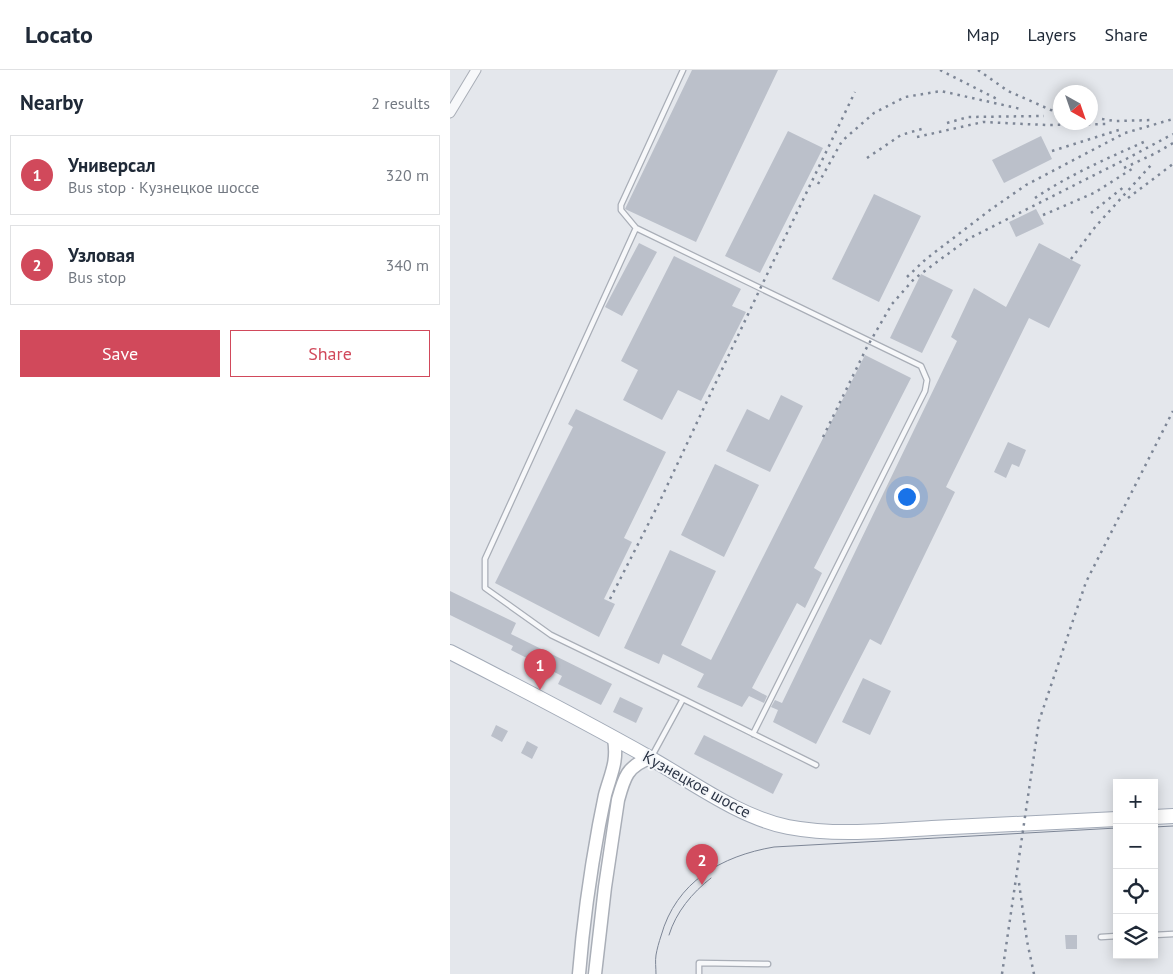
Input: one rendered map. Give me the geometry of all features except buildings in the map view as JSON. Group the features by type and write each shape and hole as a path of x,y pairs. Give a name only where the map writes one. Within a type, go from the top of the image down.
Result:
{"main road":[{"name":"Кузнецкое шоссе","path":"450,652 554,705 725,802 764,820 788,827 849,832 1113,819"},
{"path":"579,974 589,883 605,797 616,758 614,739"},
{"path":"595,974 618,800 630,770 637,764 650,758"},
{"path":"1158,817 1173,816"}],"street":[{"path":"450,113 476,70"}],"lane":[{"path":"683,70 621,205 621,210 636,228 921,366 927,380 925,391 753,734"},
{"path":"636,228 485,559 486,588 550,635 816,765"},
{"path":"650,758 683,699"},
{"path":"1158,935 1173,934"},
{"path":"1101,937 1113,936"},
{"path":"699,974 699,963 768,964"}],"tram line":[{"path":"1158,827 1173,826"},
{"path":"656,974 656,957 659,943 668,917 678,901 689,886 703,875 736,857 774,847 1113,828"},
{"path":"669,935 676,918 686,904 697,890 711,878"}],"railway":[{"path":"940,70 997,99"},
{"path":"978,70 1008,91 1053,110"},
{"path":"818,184 842,141 874,113 905,97 941,91 1021,109"},
{"path":"610,599 658,505 855,92"},
{"path":"947,123 968,117 1044,116"},
{"path":"1102,119 1115,121 1154,120"},
{"path":"907,277 926,259 1026,185 1125,133 1173,119"},
{"path":"917,137 983,122 1046,125 1108,124"},
{"path":"867,158 901,135 925,128"},
{"path":"1052,151 1122,129"},
{"path":"823,437 867,347 892,304 914,279 968,239 1173,134"},
{"path":"1035,198 1075,174 1146,141"},
{"path":"1124,168 1173,143"},
{"path":"1071,259 1096,226 1152,164"},
{"path":"1128,198 1173,164"},
{"path":"1043,215 1094,193 1135,167"},
{"path":"1091,213 1125,186"},
{"path":"1002,974 1039,721 1086,582 1173,411"},
{"path":"1019,883 1027,941 1034,974"}],"place":[{"name":"Универсал","path":"540,690"},
{"name":"Узловая","path":"702,885"}]}
